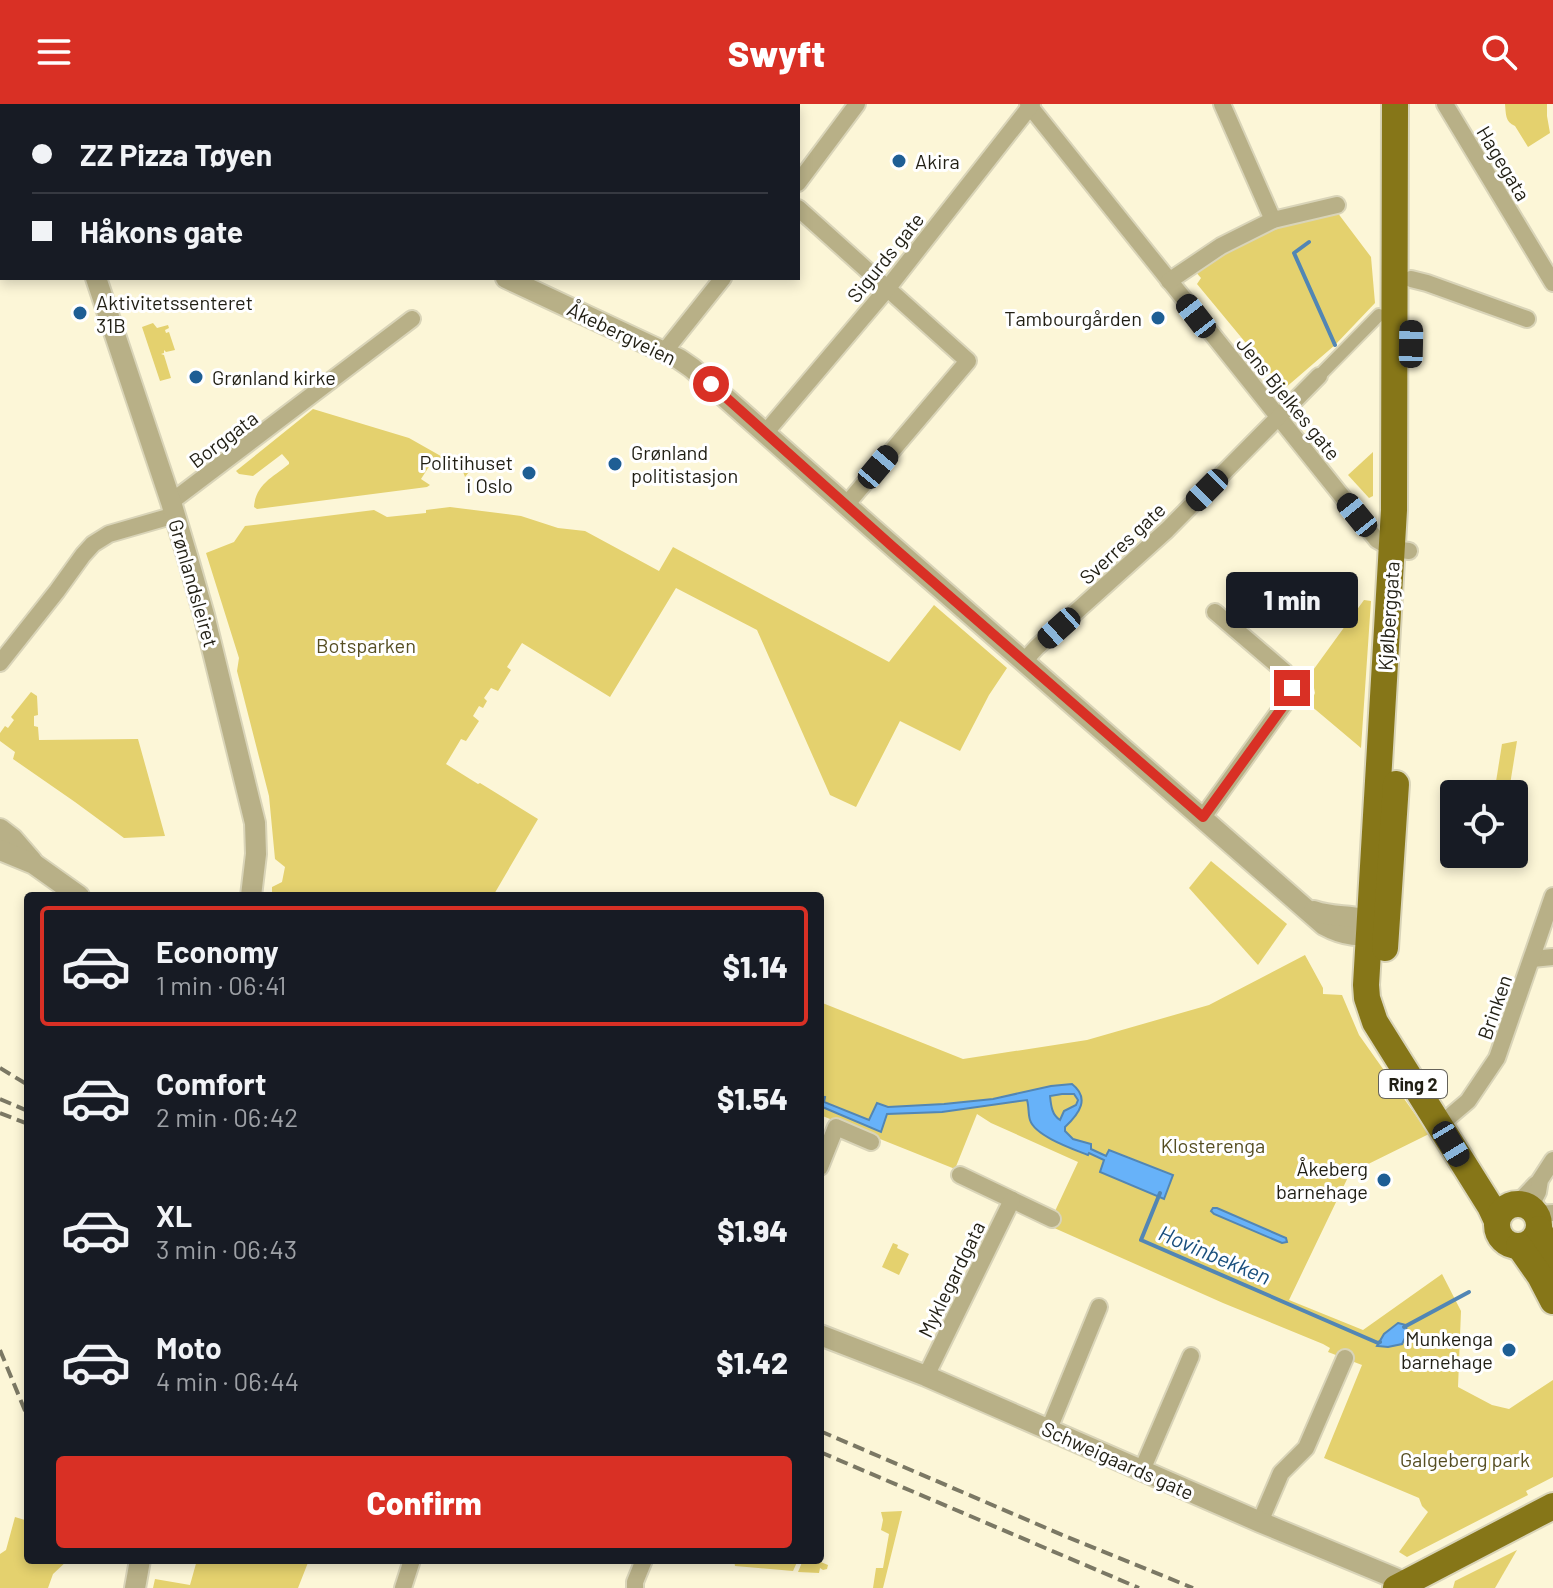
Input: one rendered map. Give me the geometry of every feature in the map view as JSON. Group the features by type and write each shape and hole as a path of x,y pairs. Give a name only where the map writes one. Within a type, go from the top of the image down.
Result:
{"main road":[{"name":"Kjølberggata","path":"1395,104 1395,460 1401,550"},
{"name":"Kjølberggata","path":"1374,928 1401,550 1411,279 1411,104"},
{"name":"Ring 2","path":"1374,928 1385,1008 1397,1037 1500,1196 1531,1216 1553,1260"},
{"name":"Ring 2","path":"1374,928 1366,985 1375,1022 1490,1206 1531,1216"},
{"name":"Ring 2","path":"1531,1216 1497,1228 1504,1242 1519,1246 1553,1301"},
{"path":"1406,1586 1553,1506"}],"street":[{"path":"800,180 857,104"},
{"path":"1222,104 1273,220"},
{"name":"Hagegata","path":"1445,104 1553,283"},
{"name":"Jens Bjelkes gate","path":"1030,105 1377,540 1384,546 1401,550"},
{"name":"Sigurds gate","path":"766,432 887,289 1030,105"},
{"path":"1169,281 1221,246 1273,220 1337,205"},
{"path":"800,210 968,361 846,505"},
{"path":"1411,279 1527,319"},
{"name":"Grønlandsleiret","path":"97,280 173,509 204,615 255,823 256,854 251,892"},
{"name":"Åkebergveien","path":"510,280 692,368 1324,925 1347,934 1374,928"},
{"path":"664,352 721,280"},
{"name":"Sverres gate","path":"1024,661 1167,530 1379,315"},
{"name":"Borggata","path":"173,509 412,319"},
{"path":"0,663 93,544 109,534 173,509"},
{"path":"1203,817 1284,705 1292,688 1284,671 1215,612"},
{"path":"0,829 34,864"},
{"path":"0,850 34,864 73,892"},
{"name":"Brinken","path":"1448,1118 1468,1101 1497,1058 1553,896"},
{"path":"1532,959 1553,957"},
{"path":"824,1157 836,1127 871,1142"},
{"path":"1531,1216 1540,1180 1553,1160"},
{"path":"960,1175 1052,1219"},
{"name":"Myklegardgata","path":"926,1376 1012,1200"},
{"path":"1049,1429 1099,1307"},
{"name":"Schweigaards gate","path":"824,1337 926,1376 1406,1586"},
{"path":"1142,1470 1191,1356"},
{"path":"1260,1522 1281,1473 1306,1448 1345,1358"},
{"path":"135,1588 139,1564"},
{"path":"403,1588 411,1564"},
{"path":"635,1588 642,1564"}],"green space":[{"path":"1505,104 1547,104 1550,133 1528,147 1508,120"},
{"path":"1337,212 1371,257 1375,303 1335,345 1284,389 1197,284 1201,278 1194,270 1225,250 1274,226"},
{"path":"153,323 157,328 168,325 169,328 165,330 169,332 175,350 164,350 161,354 171,378 160,381 142,327"},
{"path":"313,409 409,438 469,472 465,477 462,469 445,472 430,465 421,479 430,485 427,487 257,509 254,507 255,499 261,487 289,462 282,454 253,476 236,471"},
{"path":"1373,452 1373,496 1369,498 1348,475"},
{"name":"Botsparken","path":"450,507 521,516 558,528 585,531 659,571 673,547 889,662 934,605 1007,668 960,751 900,721 856,807 830,795 757,630 676,588 610,697 522,643 507,667 511,670 498,691 491,688 484,698 487,701 483,708 479,706 473,716 479,721 466,741 461,739 446,764 538,819 495,892 272,892 272,887 282,882 285,867 275,859 269,796 237,671 239,658 206,553 234,542 245,526 374,510 387,517 426,513 426,510"},
{"path":"1364,600 1371,601 1361,748 1310,705 1315,693 1311,673"},
{"path":"31,692 37,696 38,715 34,716 34,726 38,727 39,740 138,739 165,836 124,838 13,759 15,752 0,741 0,733 5,726 8,728 14,720 11,717"},
{"path":"1517,741 1511,780 1496,780 1502,744"},
{"path":"1211,861 1287,924 1258,965 1189,888"},
{"name":"Klosterenga","path":"1305,955 1323,988 1323,994 1342,995 1359,1035 1429,1134 1350,1173 1289,1300 1363,1330 1442,1274 1461,1311 1458,1387 1492,1405 1509,1409 1553,1380 1553,1477 1526,1491 1528,1495 1407,1557 1399,1552 1428,1512 1419,1498 1324,1458 1362,1365 1328,1352 1330,1348 1323,1344 1052,1227 1056,1209 1078,1162 977,1114 955,1169 824,1117 824,1004 963,1059 1087,1040 1209,1005"},
{"path":"893,1243 909,1254 899,1275 882,1267"},
{"path":"902,1511 883,1588 873,1588 876,1568 883,1568 889,1534 881,1530 881,1512"},
{"path":"15,1517 24,1520 24,1564 64,1564 53,1574 48,1588 0,1588 0,1554 6,1550"},
{"path":"1517,1550 1495,1588 1453,1588 1455,1581"},
{"path":"196,1564 307,1564 298,1588 153,1588 155,1579 190,1585"},
{"path":"735,1564 796,1564 793,1571"},
{"path":"801,1564 828,1565 827,1569 820,1568 819,1573 798,1572"}],"water":[{"path":"1072,1084 1082,1100 1079,1111 1065,1131 1073,1139 1091,1144 1091,1149 1106,1156 1109,1150 1173,1175 1164,1199 1100,1172 1104,1160 1047,1137 1033,1126 1027,1100 942,1112 887,1114 881,1132 824,1108 824,1102 869,1120 877,1103 888,1107 993,1099","holes":["1074,1094 1078,1100 1076,1105 1064,1111 1060,1120 1051,1107 1050,1096"]},
{"path":"1213,1208 1286,1238 1287,1242 1282,1243 1214,1214 1211,1211"},
{"path":"1398,1323 1406,1325 1407,1334 1402,1344 1377,1346 1384,1334"}],"waterway":[{"path":"1309,242 1294,253 1335,345"},
{"name":"Hovinbekken","path":"1160,1193 1141,1240 1380,1342"},
{"name":"Hovinbekken","path":"1404,1327 1469,1292"}],"railway":[{"path":"0,1068 24,1083"},
{"path":"0,1099 24,1109"},
{"path":"0,1113 24,1122"},
{"path":"0,1350 24,1408"},
{"path":"824,1433 1193,1588"},
{"path":"824,1454 1139,1588"}],"place":[{"name":"Akira","path":"899,161"},
{"name":"Aktivitetssenteret 31B","path":"80,313"},
{"name":"Tambourgården","path":"1158,318"},
{"name":"Grønland kirke","path":"196,377"},
{"name":"Grønland politistasjon","path":"615,464"},
{"name":"Politihuset i Oslo","path":"529,473"},
{"name":"Åkeberg barnehage","path":"1384,1180"},
{"name":"Munkenga barnehage","path":"1509,1350"}],"route":[{"path":"711,384 1203,817 1284,705 1292,688"}],"park label":[{"name":"Galgeberg park","path":"1465,1459"}]}
